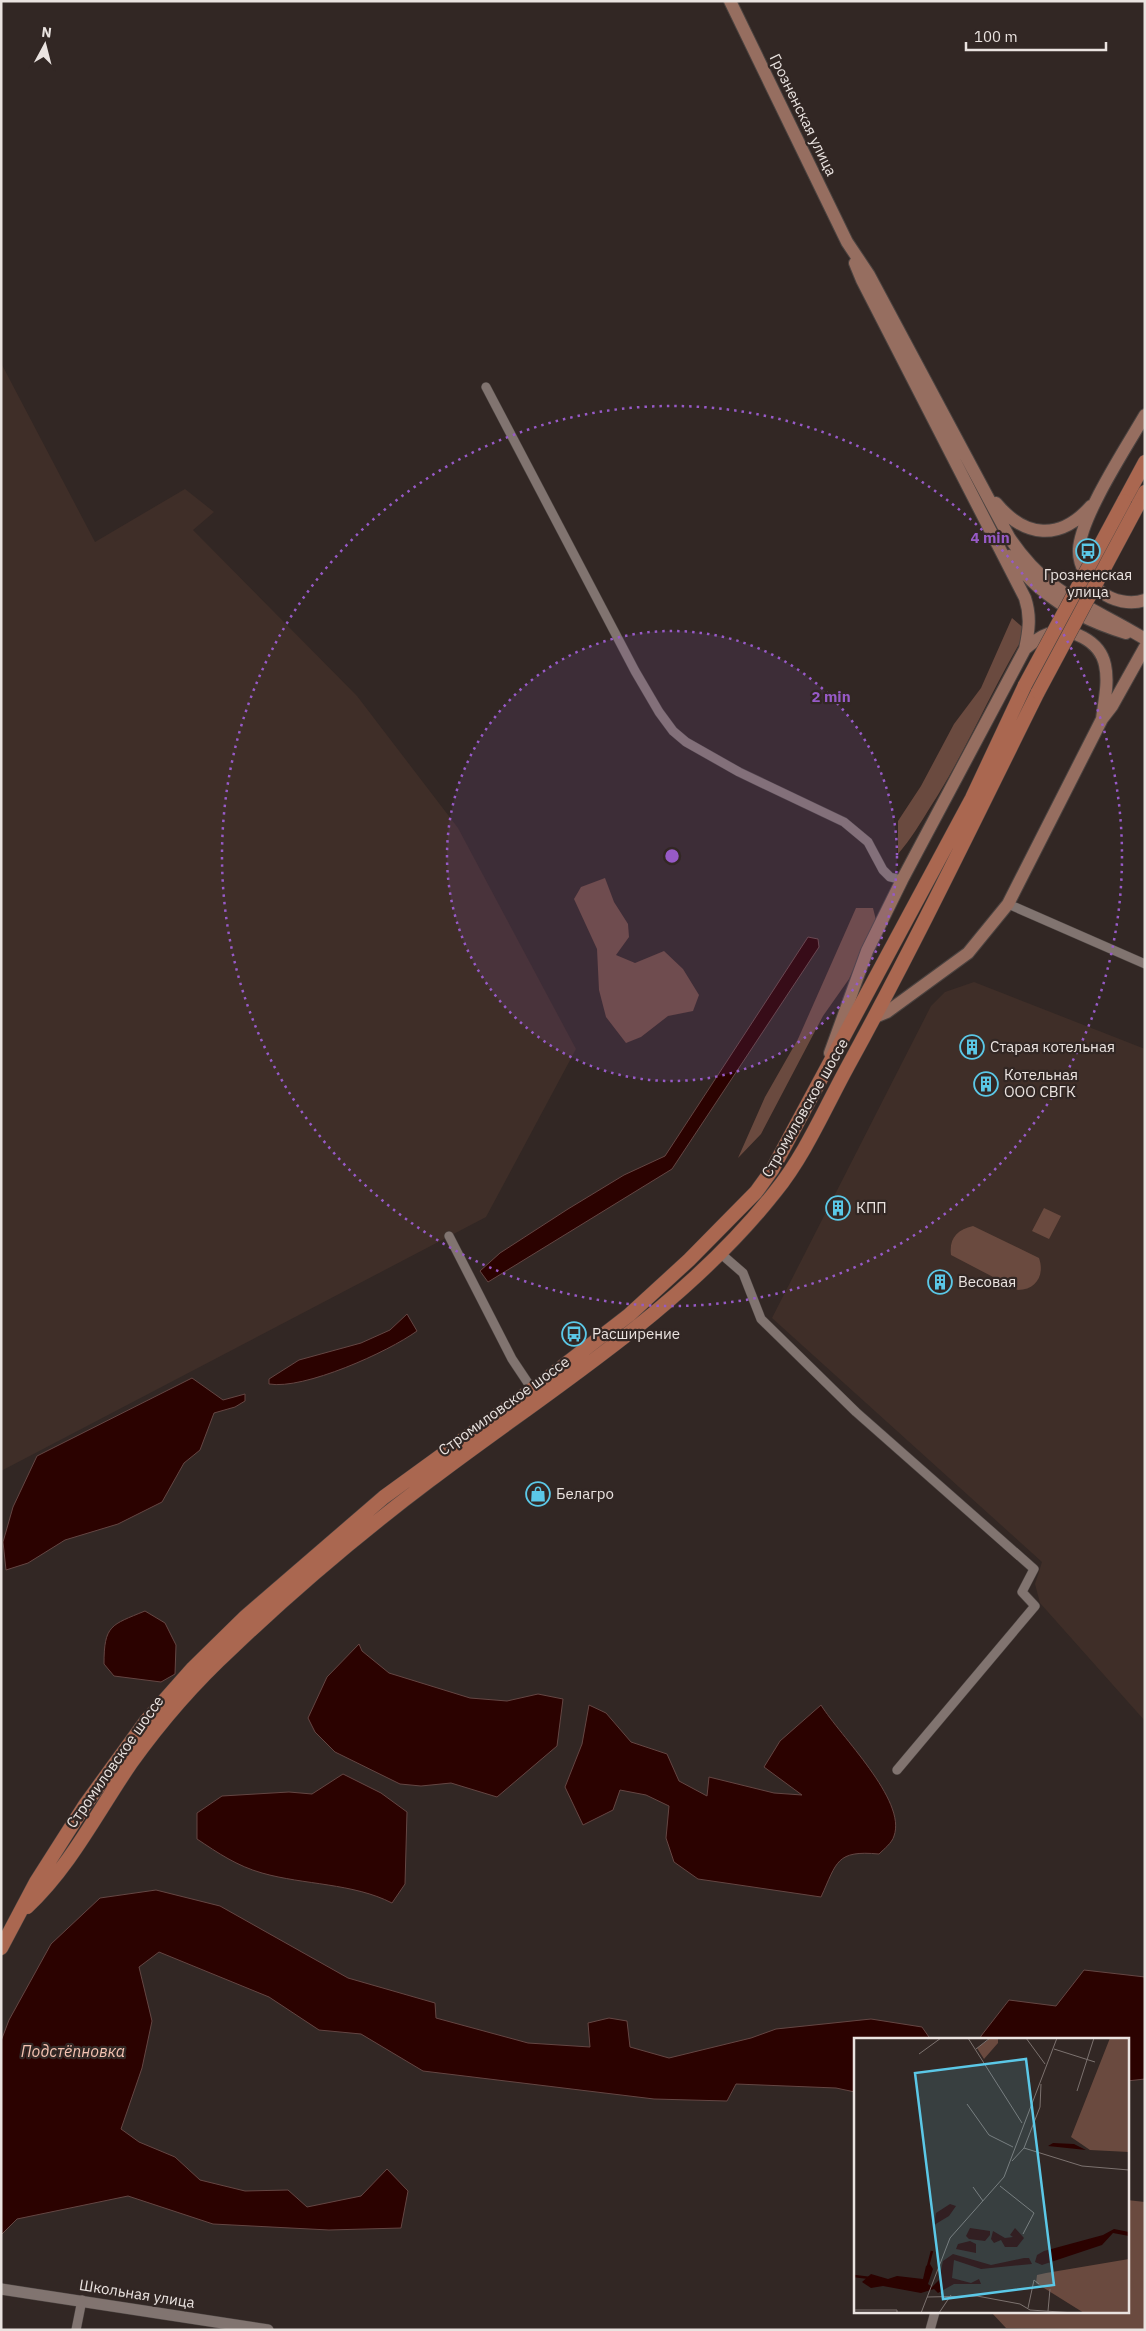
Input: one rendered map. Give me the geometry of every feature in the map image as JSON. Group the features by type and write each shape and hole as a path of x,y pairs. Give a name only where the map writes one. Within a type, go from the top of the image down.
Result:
{"main road":[{"name":"Грозненская улица","path":"730,1 848,242 862,280 1002,549 1030,612 1030,626 1025,648"},
{"name":"Грозненская улица","path":"848,242 869,275 988,494 1009,537 1022,557 1037,573 1069,598 1145,639"},
{"path":"1145,415 1098,499 1081,540 1079,550 1080,561 1086,575 1096,588 1116,600 1129,602 1145,600"},
{"name":"Стромиловское шоссе","path":"1,1948 22,1912 36,1882 85,1805 146,1721 193,1668 252,1611 377,1503 629,1315 690,1260 756,1192 772,1170 972,798 1025,685 1145,462"},
{"name":"Стромиловское шоссе","path":"22,1912 48,1888 133,1760 174,1705 229,1650 303,1582 428,1481 574,1377 629,1333 720,1253 778,1189 875,1017 1038,692 1145,492"},
{"path":"988,494 1016,523 1040,531 1063,528 1073,523 1098,499"},
{"path":"1002,549 1030,579 1061,604 1113,629 1145,639"},
{"path":"817,1086 867,952 902,880 1025,648 1048,634 1059,632 1082,637 1091,642 1100,652 1106,676 1102,719"},
{"path":"875,1017 887,1012 968,953 1008,904 1102,719 1112,706 1145,647"}],"street":[{"path":"486,387 635,670 659,712 673,731 708,756 844,822 868,842 882,870 890,877 902,880"},
{"path":"1008,904 1145,964"},
{"path":"449,1236 508,1350 532,1389"},
{"path":"720,1253 743,1273 761,1319 856,1412 1034,1570 1022,1592 1035,1606 897,1770"},
{"name":"Школьная улица","path":"1,2289 268,2330"},
{"path":"76,2330 82,2300"},
{"path":"930,2330 934,2314"}],"shaded area":[{"path":"1,363 95,542 185,489 214,512 193,530 357,696 458,828 576,1049 486,1217 1,1471"},
{"path":"1012,618 1027,631 944,785 916,830 898,854 898,821 921,786 954,724 981,688"},
{"path":"605,878 614,902 628,924 629,937 616,955 635,963 664,951 683,969 699,995 693,1011 668,1016 641,1037 626,1043 606,1017 599,990 597,949 574,899 581,887"},
{"path":"856,908 873,908 876,920 849,979 823,1016 761,1134 738,1158 765,1097 798,1039"},
{"path":"974,982 1145,1049 1145,1721 1040,1603 1035,1584 1042,1562 772,1318 931,1006 945,992"},
{"path":"1044,1208 1061,1216 1049,1239 1032,1231"},
{"path":"973,1226 1039,1258 1041,1264 1040,1276 1034,1284 1018,1290 951,1255 951,1244 958,1232"},
{"path":"1128,2200 1145,2202 1145,2330 1006,2328 993,2314 1128,2314"}],"water":[{"path":"808,937 818,939 819,947 672,1169 488,1282 480,1271 500,1253 624,1175 665,1156"},
{"path":"407,1314 417,1331 387,1349 367,1359 324,1375 303,1381 269,1384 269,1379 299,1360 361,1343 390,1330"},
{"path":"192,1378 223,1400 245,1394 245,1401 235,1407 214,1413 200,1450 184,1463 162,1502 118,1524 65,1540 28,1563 6,1570 3,1542 13,1507 37,1456"},
{"path":"145,1611 165,1623 176,1645 175,1674 161,1682 114,1676 104,1664 106,1641 112,1628 124,1620"},
{"path":"359,1644 362,1651 389,1673 470,1698 507,1701 538,1694 563,1699 557,1746 497,1797 451,1783 421,1786 400,1784 335,1752 315,1732 308,1718 327,1677"},
{"path":"589,1705 606,1713 631,1742 667,1754 679,1781 707,1796 709,1777 774,1793 802,1795 764,1767 780,1741 821,1705 882,1787 891,1805 895,1821 893,1839 879,1854 854,1854 840,1861 835,1867 821,1897 698,1879 674,1862 666,1838 669,1806 646,1795 620,1790 613,1810 583,1825 565,1787 582,1744"},
{"path":"343,1774 381,1793 407,1812 405,1884 392,1903 377,1896 345,1888 262,1873 228,1859 197,1839 197,1813 222,1796 289,1792 312,1794"},
{"name":"Подстёпновка","path":"156,1890 220,1906 348,1978 435,2003 436,2018 528,2043 590,2047 588,2023 609,2018 627,2021 630,2047 669,2058 751,2038 776,2029 871,2019 922,2027 930,2038 854,2038 854,2092 836,2088 736,2084 727,2101 654,2099 423,2071 361,2034 319,2030 269,1997 159,1952 139,1967 152,2021 142,2068 121,2129 139,2142 175,2157 200,2180 245,2191 288,2190 307,2207 361,2196 387,2169 408,2191 401,2228 329,2230 213,2224 128,2196 17,2219 1,2235 1,2041 9,2020 51,1944 100,1898"},
{"path":"1084,1970 1145,1977 1145,2079 1128,2081 1128,2038 980,2038 1009,2000 1056,2006"}],"place":[{"name":"Грозненская улица","path":"1088,551"},
{"name":"Старая котельная","path":"972,1047"},
{"name":"Котельная ООО СВГК","path":"986,1084"},
{"name":"КПП","path":"838,1208"},
{"name":"Весовая","path":"940,1282"},
{"name":"Расширение","path":"574,1334"},
{"name":"Белагро","path":"538,1494"}]}
